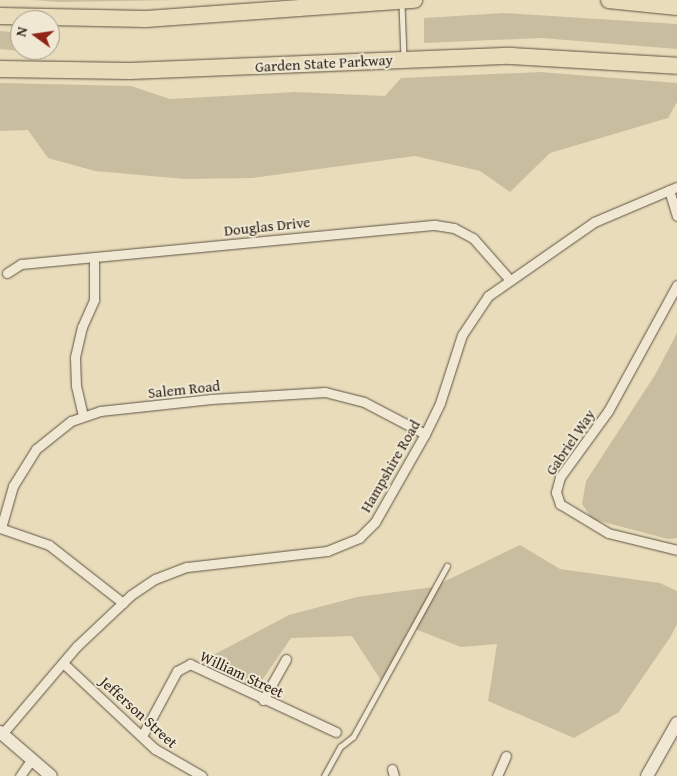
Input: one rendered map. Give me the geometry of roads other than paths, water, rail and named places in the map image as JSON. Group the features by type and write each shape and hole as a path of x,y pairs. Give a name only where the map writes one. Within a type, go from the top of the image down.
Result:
{"highway":[{"path":"0,16 146,19 408,0"},
{"path":"609,0 677,7"},
{"name":"Garden State Parkway","path":"0,68 130,71 520,56 677,67"}],"main road":[{"path":"648,776 677,723"},
{"path":"1,733 51,776"}],"street":[{"path":"673,189 677,216"},
{"name":"Hampshire Road","path":"1,733 63,663 123,603 155,579 186,567 327,551 349,544 375,522 425,434 440,404 470,320 488,296 594,222 673,189"},
{"name":"Douglas Drive","path":"7,273 21,264 94,259 435,225 454,228 473,238 510,280"},
{"path":"83,416 76,386 75,357 82,327 94,300 94,259"},
{"name":"Gabriel Way","path":"677,285 608,411 560,477 556,498 569,510 621,539 677,550"},
{"name":"Salem Road","path":"1,528 13,486 26,461 47,438 83,416 211,399 325,392 364,402 425,434"},
{"path":"1,528 49,545 123,603"},
{"path":"263,700 286,659"},
{"name":"Jefferson Street","path":"63,663 164,756 202,776"},
{"name":"William Street","path":"142,736 177,671 184,665 196,665 263,700 336,732"},
{"path":"497,776 506,756"},
{"path":"20,776 32,759"}],"lane":[{"path":"404,59 408,0"},
{"path":"324,776 340,747 353,737 447,566"}]}
